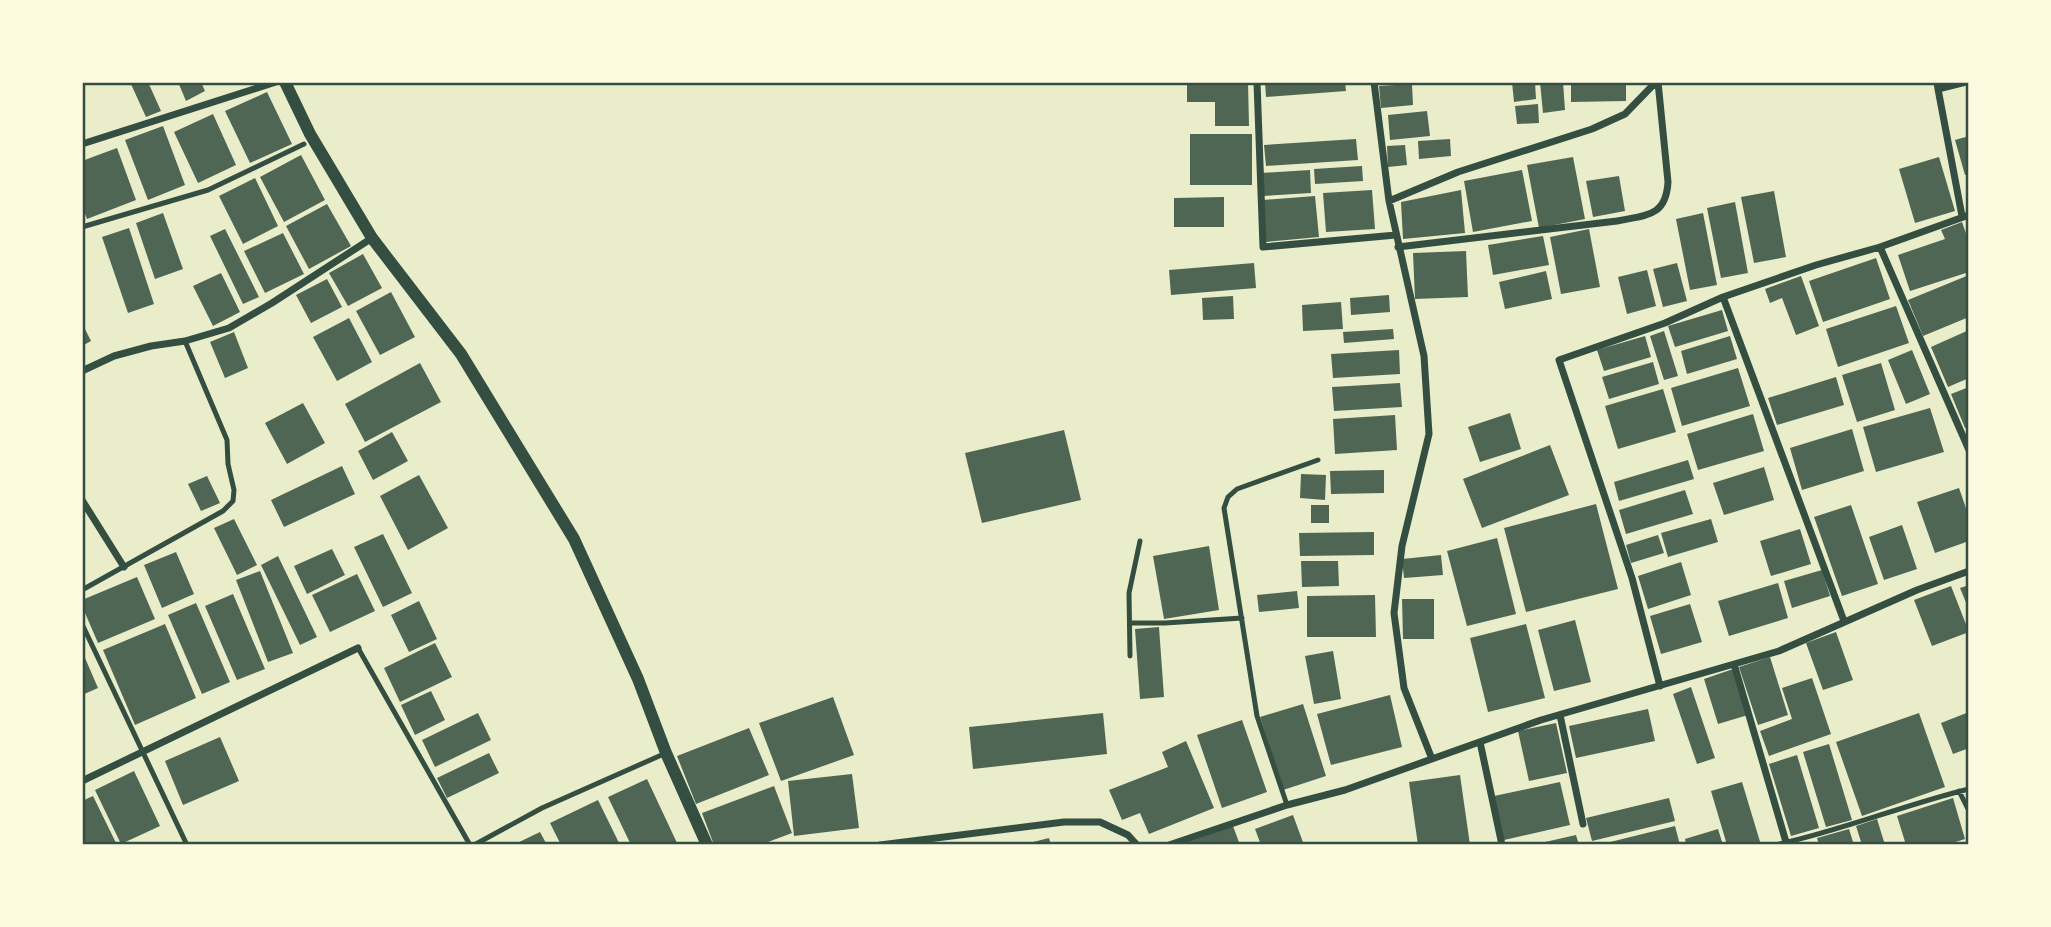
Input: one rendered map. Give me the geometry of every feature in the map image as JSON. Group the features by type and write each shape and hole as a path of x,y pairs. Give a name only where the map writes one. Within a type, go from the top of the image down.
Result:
{"street":[{"path":"82,144 276,82"},
{"path":"285,82 310,134 372,238 461,354 574,539 638,679 666,753 707,845"},
{"path":"1257,82 1263,247 1396,235"},
{"path":"1374,82 1389,201 1424,356 1429,434 1402,546 1394,613 1404,688 1432,759"},
{"path":"1389,201 1458,172 1591,129 1625,114 1658,82"},
{"path":"1398,247 1617,221 1660,209 1667,197 1668,182 1658,82"},
{"path":"1660,686 1632,578 1559,360 1665,323 1723,297 1816,265 1880,247 1965,216 1937,86 1966,82"},
{"path":"82,371 114,356 151,346 185,341 229,327 372,238"},
{"path":"1880,247 1969,450"},
{"path":"1723,297 1844,621"},
{"path":"82,500 124,567"},
{"path":"1169,845 1286,805 1345,790 1560,715 1779,651 1844,621 1969,570"},
{"path":"82,780 358,648"},
{"path":"1734,664 1786,842"},
{"path":"1560,715 1583,824"},
{"path":"1480,742 1502,845"},
{"path":"880,845 1065,822 1100,822 1128,835 1137,845"}],"lane":[{"path":"82,227 208,190 304,144"},
{"path":"82,590 223,511 233,501 227,440 185,341"},
{"path":"1286,805 1257,716 1224,508 1228,497 1237,489 1318,460"},
{"path":"1130,656 1129,593 1140,541"},
{"path":"1130,622 1165,623 1242,618"},
{"path":"82,624 187,845"},
{"path":"358,648 472,845 542,808 666,753"},
{"path":"1775,845 1811,837 1905,806 1969,789"},
{"path":"1959,791 1969,811"},
{"path":"1811,837 1813,845"}],"building":[{"path":"130,82 148,82 161,111 146,117"},
{"path":"178,82 201,82 205,91 186,101"},
{"path":"1187,82 1248,82 1249,126 1215,126 1215,102 1187,102"},
{"path":"1265,82 1345,82 1346,91 1266,97"},
{"path":"1512,82 1535,82 1536,99 1514,102"},
{"path":"1540,82 1563,82 1565,110 1543,113"},
{"path":"1571,82 1626,82 1626,101 1571,102"},
{"path":"1412,84 1413,105 1381,108 1379,86"},
{"path":"267,92 292,144 250,163 225,111"},
{"path":"1538,104 1539,123 1517,124 1515,106"},
{"path":"1427,111 1430,136 1390,140 1388,115"},
{"path":"213,114 236,165 198,183 174,132"},
{"path":"163,126 185,185 148,200 125,140"},
{"path":"1190,134 1252,134 1252,185 1190,185"},
{"path":"1969,136 1969,174 1965,175 1955,140"},
{"path":"1356,139 1358,160 1266,166 1264,145"},
{"path":"1450,139 1451,156 1419,159 1418,141"},
{"path":"1405,145 1407,165 1388,167 1387,146"},
{"path":"117,148 136,200 87,219 82,206 82,161"},
{"path":"301,155 325,200 284,222 260,177"},
{"path":"1573,157 1585,219 1539,228 1527,165"},
{"path":"1939,157 1955,211 1915,223 1899,169"},
{"path":"1362,166 1363,181 1315,184 1314,169"},
{"path":"1310,170 1311,193 1263,196 1261,173"},
{"path":"1522,170 1532,221 1473,232 1464,181"},
{"path":"1619,176 1625,211 1593,217 1586,181"},
{"path":"255,178 278,226 243,244 219,196"},
{"path":"1372,190 1375,229 1326,232 1323,193"},
{"path":"1461,190 1465,233 1403,239 1401,202"},
{"path":"1774,191 1786,257 1754,263 1741,197"},
{"path":"1315,196 1319,237 1266,242 1263,200"},
{"path":"1224,197 1224,227 1174,227 1174,198"},
{"path":"1735,202 1748,273 1721,278 1707,208"},
{"path":"327,204 351,246 309,269 286,226"},
{"path":"163,213 183,269 155,279 136,223"},
{"path":"1703,213 1717,285 1690,290 1676,219"},
{"path":"1962,222 1969,242 1969,272 1910,291 1898,255 1945,239 1941,230"},
{"path":"129,228 154,304 128,313 102,237"},
{"path":"225,229 259,297 243,304 210,236"},
{"path":"1589,229 1600,287 1561,294 1550,237"},
{"path":"283,233 304,274 265,293 244,251"},
{"path":"1543,236 1549,265 1493,275 1488,245"},
{"path":"1466,251 1468,297 1415,299 1413,253"},
{"path":"363,254 382,288 348,306 329,273"},
{"path":"1876,258 1890,299 1823,322 1809,281"},
{"path":"1254,263 1256,288 1171,295 1169,270"},
{"path":"1677,263 1687,301 1663,307 1653,269"},
{"path":"1647,270 1656,306 1627,314 1618,277"},
{"path":"1546,271 1552,299 1505,309 1499,282"},
{"path":"221,273 240,312 213,326 193,286"},
{"path":"1969,275 1969,317 1923,336 1908,300"},
{"path":"1801,276 1819,326 1796,335 1782,298 1770,303 1765,289"},
{"path":"327,279 342,307 311,323 296,295"},
{"path":"391,292 415,337 380,355 356,311"},
{"path":"1389,295 1390,312 1351,315 1350,298"},
{"path":"1233,296 1234,319 1203,320 1202,298"},
{"path":"1341,302 1343,329 1303,331 1302,305"},
{"path":"1896,306 1909,343 1838,367 1826,329"},
{"path":"1722,310 1728,331 1675,347 1668,326"},
{"path":"349,318 372,362 337,381 313,337"},
{"path":"82,323 91,341 82,346"},
{"path":"1393,329 1394,339 1344,343 1343,332"},
{"path":"1969,330 1969,378 1948,387 1931,347"},
{"path":"1664,331 1678,376 1664,380 1650,336"},
{"path":"234,332 248,368 225,378 210,342"},
{"path":"1645,336 1651,357 1604,371 1597,350"},
{"path":"1730,336 1737,359 1687,374 1681,351"},
{"path":"1399,350 1400,374 1333,378 1331,354"},
{"path":"1912,350 1930,394 1906,404 1888,360"},
{"path":"1653,362 1659,384 1609,399 1602,377"},
{"path":"420,363 441,402 365,442 345,404"},
{"path":"1881,363 1895,410 1857,422 1842,375"},
{"path":"1738,368 1750,406 1682,426 1671,388"},
{"path":"1836,377 1844,405 1777,425 1768,398"},
{"path":"1400,383 1402,407 1334,411 1332,387"},
{"path":"1969,387 1969,427 1965,428 1951,394"},
{"path":"1663,389 1676,432 1618,449 1605,406"},
{"path":"303,403 325,443 287,464 265,423"},
{"path":"1930,408 1944,452 1876,472 1863,427"},
{"path":"1510,413 1521,449 1480,462 1468,427"},
{"path":"1753,414 1764,451 1698,470 1687,434"},
{"path":"1395,415 1397,450 1335,454 1333,419"},
{"path":"1852,429 1864,471 1802,490 1790,448"},
{"path":"1064,430 1081,500 982,523 965,453"},
{"path":"392,432 408,461 373,480 358,451"},
{"path":"1550,445 1569,495 1482,528 1463,479"},
{"path":"1688,460 1694,479 1619,501 1614,482"},
{"path":"342,466 355,494 284,527 271,500"},
{"path":"1764,467 1774,500 1724,515 1713,483"},
{"path":"1384,470 1384,493 1331,494 1330,471"},
{"path":"1301,474 1326,475 1325,500 1300,498"},
{"path":"419,475 448,528 408,550 380,496"},
{"path":"207,476 220,503 201,511 188,484"},
{"path":"1959,488 1969,517 1969,541 1935,553 1917,502"},
{"path":"1685,490 1693,514 1626,534 1619,510"},
{"path":"1596,504 1618,589 1526,612 1504,528"},
{"path":"1311,505 1329,505 1329,523 1311,523"},
{"path":"1851,505 1878,584 1842,596 1814,517"},
{"path":"234,519 257,565 237,575 214,528"},
{"path":"1711,519 1718,542 1668,557 1661,533"},
{"path":"1902,525 1917,569 1884,580 1869,537"},
{"path":"1800,529 1811,564 1771,576 1760,541"},
{"path":"1374,532 1374,555 1300,556 1299,533"},
{"path":"383,534 412,593 383,607 354,547"},
{"path":"1658,535 1664,553 1631,563 1626,545"},
{"path":"1497,538 1516,614 1467,626 1447,551"},
{"path":"1209,546 1219,610 1164,619 1153,556"},
{"path":"332,549 345,575 307,594 294,566"},
{"path":"176,552 194,594 162,608 144,565"},
{"path":"1441,555 1443,575 1404,578 1402,559"},
{"path":"278,556 317,637 300,645 261,565"},
{"path":"1301,561 1338,561 1339,586 1302,587"},
{"path":"1681,562 1691,595 1648,609 1638,576"},
{"path":"1822,570 1830,596 1792,608 1784,581"},
{"path":"260,571 293,653 268,662 236,580"},
{"path":"357,574 375,611 330,632 312,595"},
{"path":"137,577 155,619 98,643 82,600"},
{"path":"1778,583 1788,618 1729,636 1718,601"},
{"path":"1969,585 1969,610 1960,588"},
{"path":"1951,586 1969,632 1932,646 1914,600"},
{"path":"1297,591 1299,608 1259,612 1257,595"},
{"path":"233,594 265,669 237,680 205,606"},
{"path":"1375,595 1376,637 1307,637 1307,596"},
{"path":"1402,599 1434,599 1434,639 1403,639"},
{"path":"419,601 437,639 409,652 391,615"},
{"path":"196,603 230,682 202,694 168,615"},
{"path":"1690,604 1702,642 1661,654 1650,616"},
{"path":"1575,620 1591,682 1554,691 1538,630"},
{"path":"165,624 196,698 135,725 103,650"},
{"path":"1526,624 1545,698 1488,712 1470,638"},
{"path":"1159,627 1164,697 1140,699 1135,629"},
{"path":"1836,632 1853,680 1823,690 1806,643"},
{"path":"435,643 452,677 400,702 384,668"},
{"path":"82,651 98,688 82,695"},
{"path":"1333,651 1341,699 1314,704 1305,656"},
{"path":"1770,657 1788,715 1758,725 1739,667"},
{"path":"1733,669 1748,715 1718,724 1704,679"},
{"path":"1812,678 1831,734 1769,756 1760,731 1792,719 1782,688"},
{"path":"1691,687 1715,758 1697,764 1673,694"},
{"path":"431,691 445,720 415,735 401,705"},
{"path":"1390,695 1402,747 1331,765 1317,714"},
{"path":"833,697 854,755 781,781 759,723"},
{"path":"1303,704 1326,776 1283,790 1260,717"},
{"path":"1648,709 1655,741 1576,758 1569,726"},
{"path":"1969,712 1969,748 1953,754 1941,723"},
{"path":"478,713 491,740 435,767 422,740"},
{"path":"1103,713 1107,754 973,769 969,727"},
{"path":"1919,713 1945,787 1862,816 1836,742"},
{"path":"1242,720 1267,792 1222,808 1197,735"},
{"path":"1556,723 1567,773 1529,781 1518,731"},
{"path":"749,728 769,775 696,804 677,756"},
{"path":"220,737 239,781 183,805 165,761"},
{"path":"1186,741 1214,808 1149,834 1140,813 1122,820 1109,790 1168,767 1162,752"},
{"path":"1829,744 1852,820 1826,827 1803,752"},
{"path":"489,753 499,773 447,798 437,778"},
{"path":"1797,755 1819,828 1791,836 1769,764"},
{"path":"134,771 160,826 121,844 95,790"},
{"path":"852,774 859,828 794,836 788,781"},
{"path":"1460,775 1470,845 1418,845 1409,782"},
{"path":"647,779 678,845 631,845 608,797"},
{"path":"1560,782 1570,825 1504,840 1494,796"},
{"path":"1742,782 1761,845 1727,845 1711,791"},
{"path":"774,786 792,833 760,845 714,845 702,813"},
{"path":"93,796 117,845 82,845 82,801"},
{"path":"1669,798 1675,821 1592,841 1586,818"},
{"path":"1953,798 1965,839 1946,845 1906,845 1897,816"},
{"path":"598,800 620,845 561,845 550,823"},
{"path":"1293,815 1304,845 1261,845 1255,829"},
{"path":"1877,819 1885,845 1862,845 1856,826"},
{"path":"1233,826 1240,845 1180,845"},
{"path":"1675,826 1680,845 1602,845 1602,844"},
{"path":"1718,829 1723,845 1686,845 1685,839"},
{"path":"1849,829 1854,845 1819,845 1817,838"},
{"path":"540,832 547,845 513,845"},
{"path":"1576,835 1579,845 1546,845 1545,842"},
{"path":"1049,838 1051,845 1025,844"}]}
